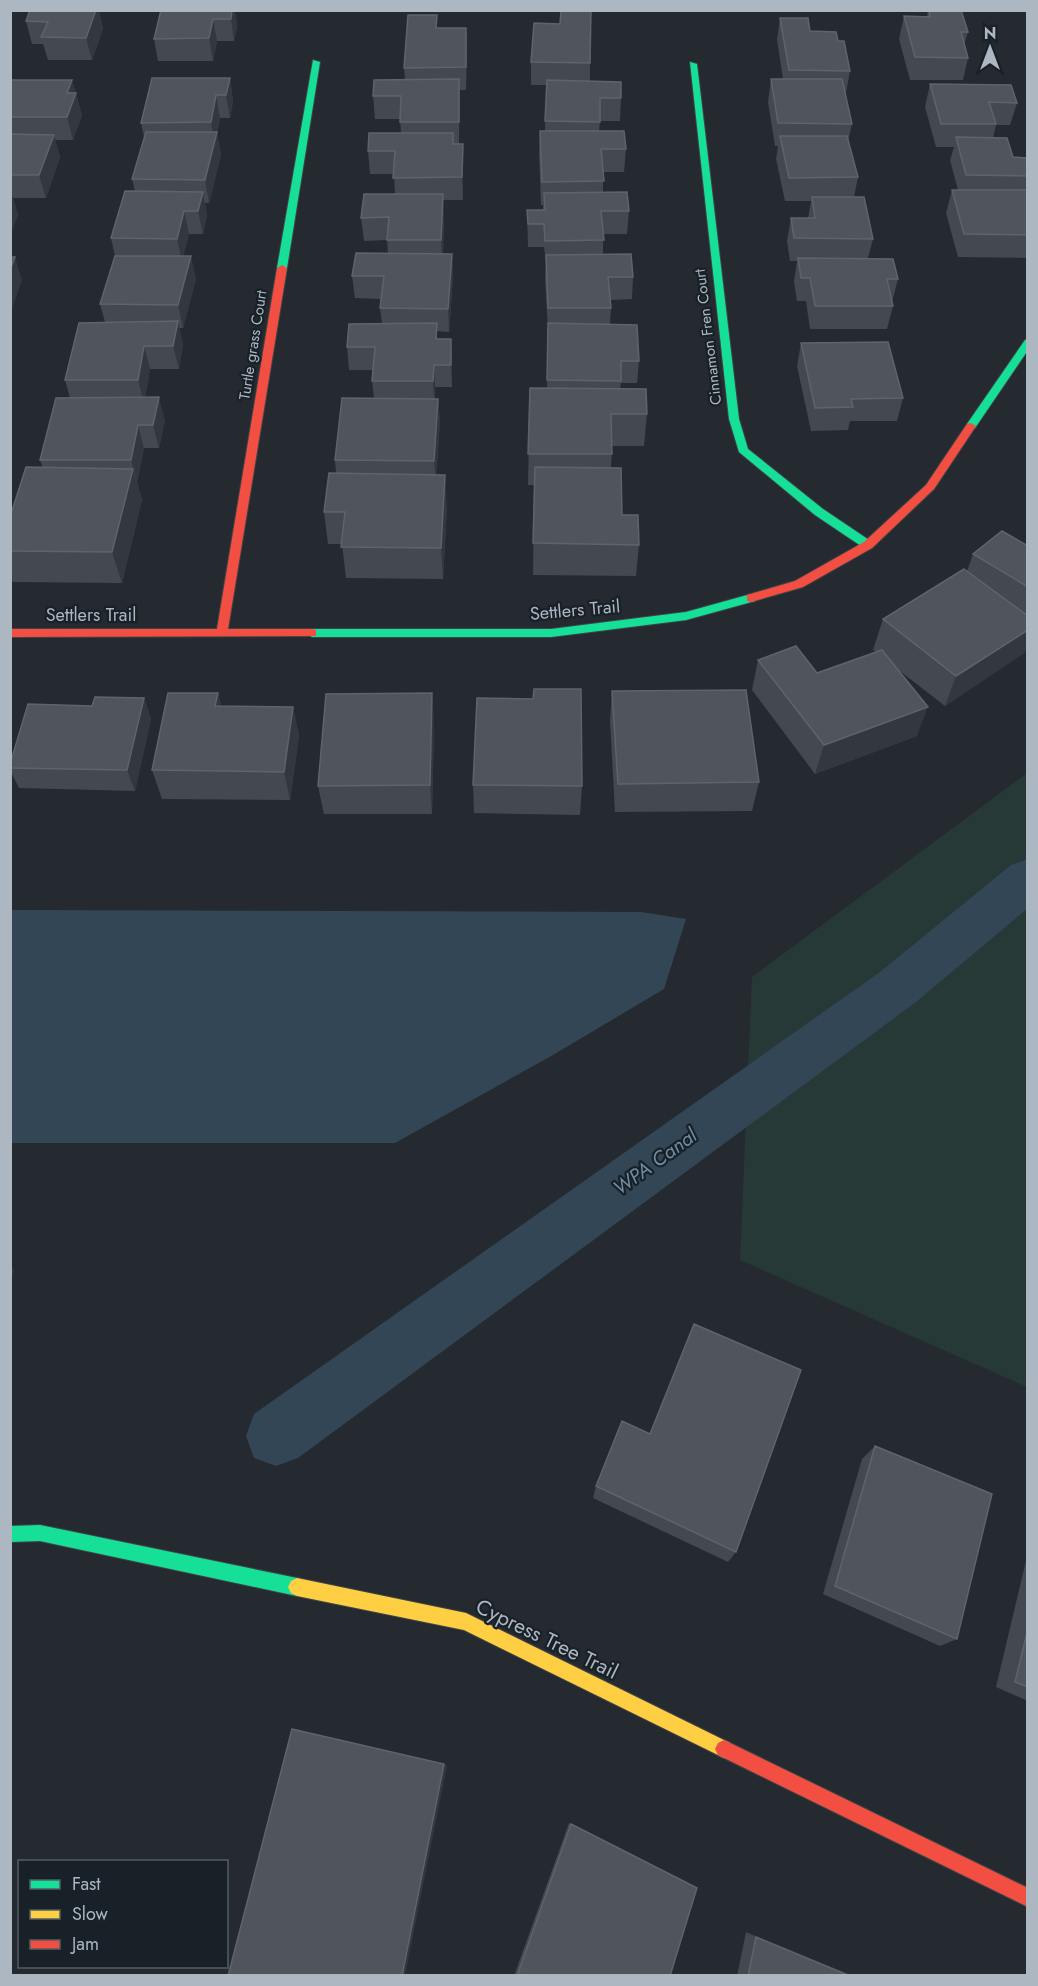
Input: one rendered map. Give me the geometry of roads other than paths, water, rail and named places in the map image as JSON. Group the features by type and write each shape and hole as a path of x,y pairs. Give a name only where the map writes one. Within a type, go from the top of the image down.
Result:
{"street":[{"name":"Turtle grass Court","path":"222,633 316,62"},
{"name":"Cinnamon Fren Court","path":"693,64 734,419 743,450 819,512 868,545"},
{"name":"Settlers Trail","path":"10,633 551,633 686,616 799,584 868,545 930,487 1028,342"},
{"name":"Cypress Tree Trail","path":"10,1534 40,1533 466,1622 1028,1898"}],"water":[{"path":"11,910 641,912 686,919 664,989 553,1055 395,1143 11,1143"}],"waterway":[{"name":"WPA Canal","path":"276,1436 898,987 1028,879"}]}
